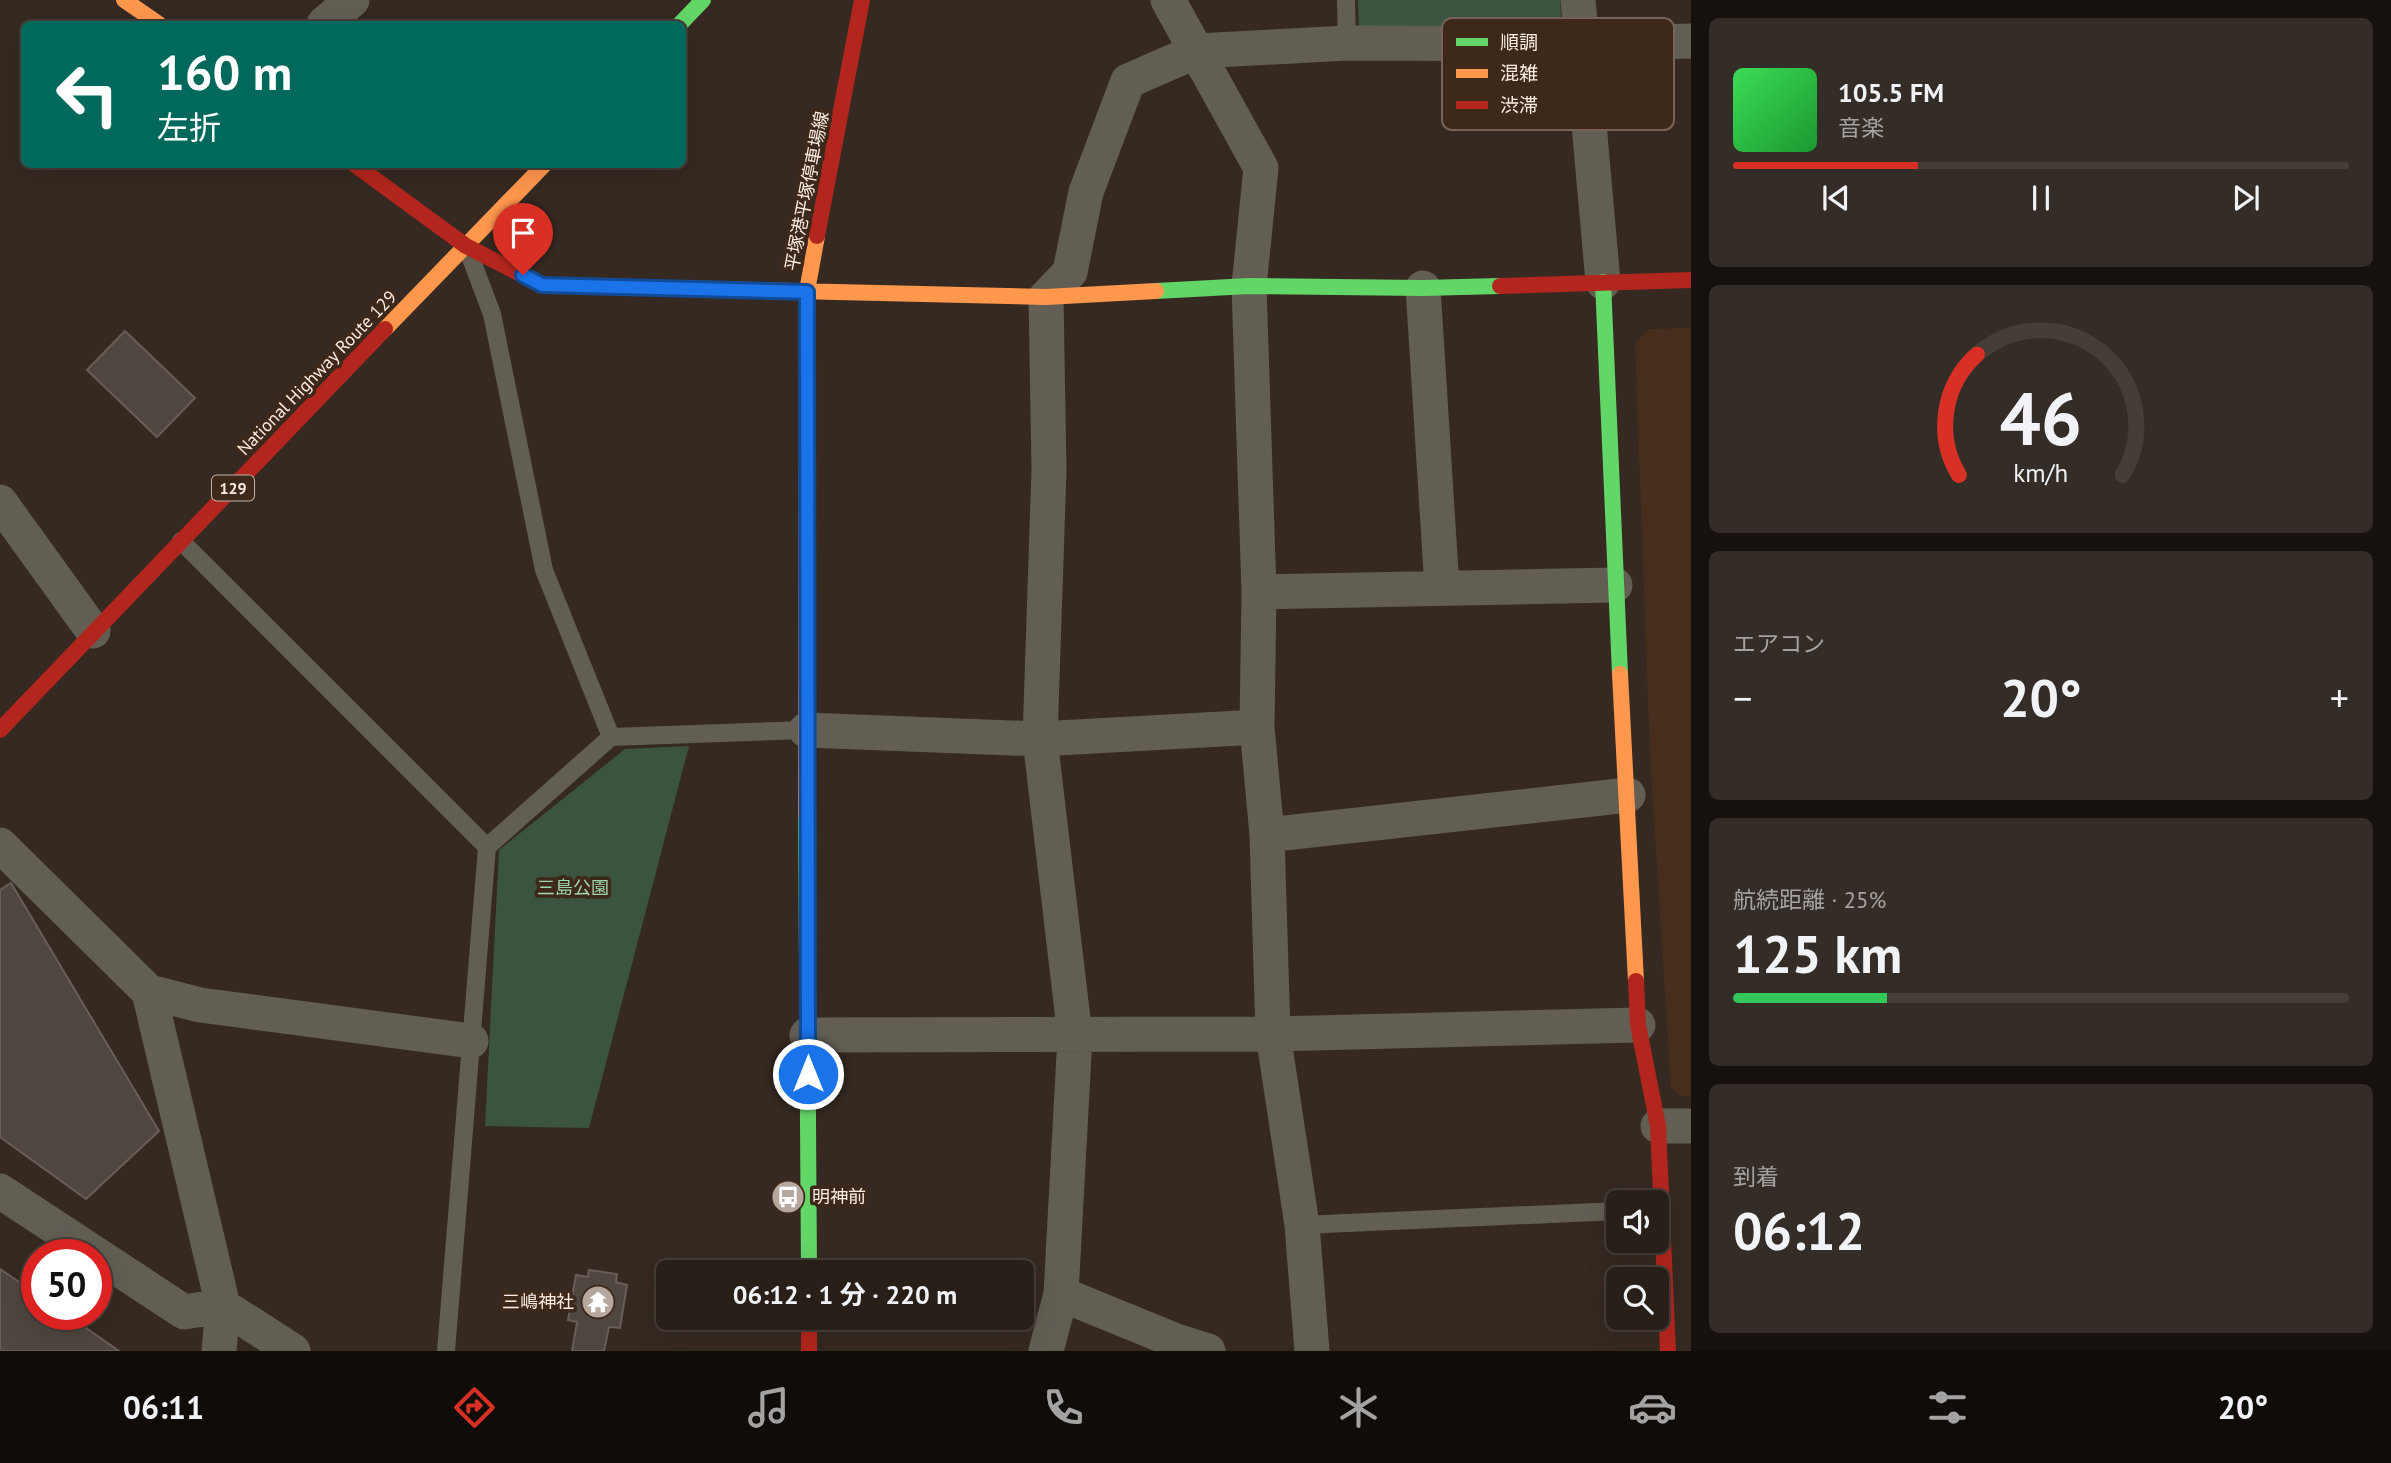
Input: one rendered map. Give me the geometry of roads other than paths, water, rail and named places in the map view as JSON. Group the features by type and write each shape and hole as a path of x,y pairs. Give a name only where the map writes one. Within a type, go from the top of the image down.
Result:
{"main road":[{"path":"124,0 155,21"},
{"path":"683,21 704,0"},
{"name":"平塚港平塚停車場線","path":"809,1260 807,292 862,0"},
{"path":"360,168 467,246 542,285 1046,297 1249,286 1423,288 1691,280"},
{"name":"National Highway Route 129","path":"0,730 541,168"},
{"path":"1604,282 1615,585 1638,1025 1674,1126 1662,1190"},
{"path":"1662,1253 1668,1351"},
{"path":"809,1330 809,1351"}],"street":[{"path":"328,21 352,0"},
{"path":"1168,0 1261,168 1249,286 1259,592 1257,727 1267,835 1273,1034 1302,1225 1312,1351"},
{"path":"1578,0 1579,18"},
{"path":"1046,1351 1060,1294 1075,1036 1040,739 1049,470 1046,297 1070,272 1086,192 1128,81 1197,51 1347,43 1442,43"},
{"path":"1589,130 1604,282"},
{"path":"1423,288 1442,588"},
{"path":"0,502 93,631"},
{"path":"1259,592 1615,585"},
{"path":"806,730 1040,739 1257,727"},
{"path":"1267,835 1628,795"},
{"path":"0,845 149,992 200,1004 471,1041"},
{"path":"149,992 223,1306 219,1351"},
{"path":"807,1035 1273,1034 1638,1025"},
{"path":"0,1191 184,1312 223,1306 293,1351"},
{"path":"1060,1294 1176,1341 1208,1351"}],"lane":[{"path":"1346,0 1347,43"},
{"path":"467,246 492,314 544,570 611,737"},
{"path":"181,541 487,847"},
{"path":"446,1351 487,847 611,737 806,730"},
{"path":"1302,1225 1606,1212"}],"place":[{"name":"明神前","path":"788,1197"},
{"name":"三嶋神社","path":"598,1302"}],"park label":[{"name":"三島公園","path":"573,888"}]}
